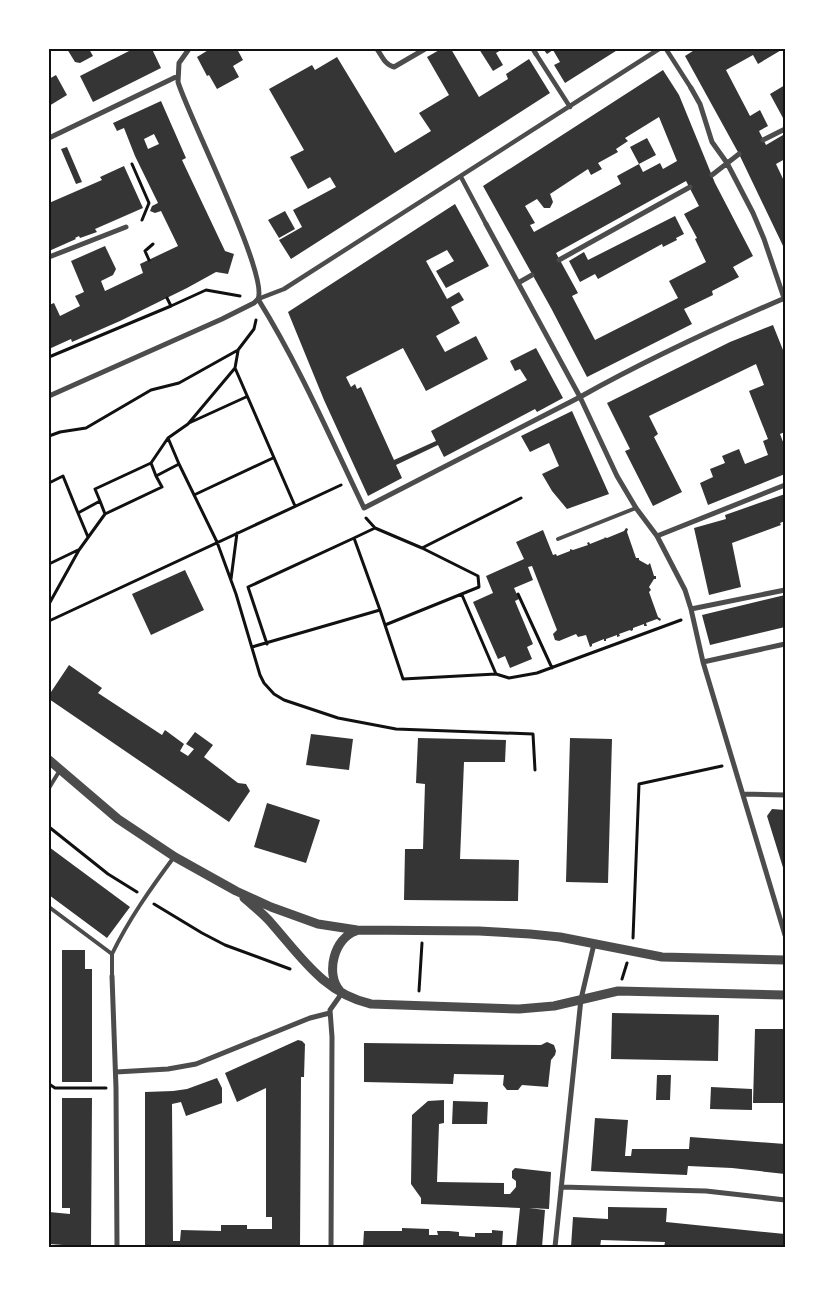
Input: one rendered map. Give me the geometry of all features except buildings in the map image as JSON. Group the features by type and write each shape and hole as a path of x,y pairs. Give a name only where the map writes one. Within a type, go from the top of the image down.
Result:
{"street":[{"path":"189,49 179,63 178,76 182,94 240,227 258,281 260,292 258,299 279,333 364,508 649,361 785,299 764,239 727,163 712,142 700,104 666,49"},
{"path":"377,49 388,66 394,67 425,49"},
{"path":"49,396 222,320 251,305 258,299 284,289 660,49"},
{"path":"534,51 570,107"},
{"path":"49,138 178,76"},
{"path":"764,140 785,128"},
{"path":"712,175 739,154"},
{"path":"460,177 580,397 617,476 636,508 657,536 676,571 691,609 703,662 785,935"},
{"path":"560,260 690,187"},
{"path":"49,257 126,227"},
{"path":"518,283 532,275"},
{"path":"657,536 785,485"},
{"path":"691,609 785,590"},
{"path":"703,662 785,644"},
{"path":"49,760 118,819 175,857 236,891 296,916 329,926 357,930 422,930 530,934 560,937 662,957 785,960"},
{"path":"743,794 785,795"},
{"path":"236,891 271,922 318,976 342,993 371,1004 519,1009 554,1006 618,991 785,994"},
{"path":"342,993 334,982 334,960 342,940 357,930"},
{"path":"555,1247 581,999 594,944"},
{"path":"112,976 116,1072 117,1247"},
{"path":"331,1247 332,1037 330,1013 331,1006 342,993"},
{"path":"116,1072 168,1069 196,1064 310,1018 330,1013"},
{"path":"561,1187 706,1191 785,1200"}],"lane":[{"path":"558,539 636,508"},
{"path":"49,788 60,770"},
{"path":"112,976 112,954 122,933 144,898 175,857"},
{"path":"49,907 112,954"}],"path":[{"path":"132,164 149,203 142,220"},
{"path":"149,260 145,251 153,244"},
{"path":"49,357 206,290 258,299 254,329 238,350 176,385 151,390 86,428 60,432 49,436"},
{"path":"167,298 171,306"},
{"path":"238,350 235,368 295,506"},
{"path":"188,424 235,368"},
{"path":"105,514 95,489 151,463 168,438 188,424 246,397"},
{"path":"168,438 216,542 231,581 260,675 269,690 284,700 310,710 338,718 396,729 533,734 534,770"},
{"path":"194,495 273,458"},
{"path":"49,604 79,550 105,514 162,487 151,463"},
{"path":"156,476 179,464"},
{"path":"49,483 63,476 88,537"},
{"path":"49,622 237,532 351,481"},
{"path":"422,548 521,498"},
{"path":"78,512 100,501"},
{"path":"267,644 248,587 375,528 422,548 478,576 479,587 385,625"},
{"path":"231,581 237,532"},
{"path":"354,538 403,679 496,674 509,678 537,673 692,616"},
{"path":"49,564 79,550"},
{"path":"518,594 552,668"},
{"path":"462,595 496,674"},
{"path":"252,648 380,610"},
{"path":"618,991 633,941 640,784 734,764"},
{"path":"49,827 108,874 209,937 297,972"},
{"path":"418,1007 422,930"},
{"path":"49,1084 55,1088 116,1088"}]}
